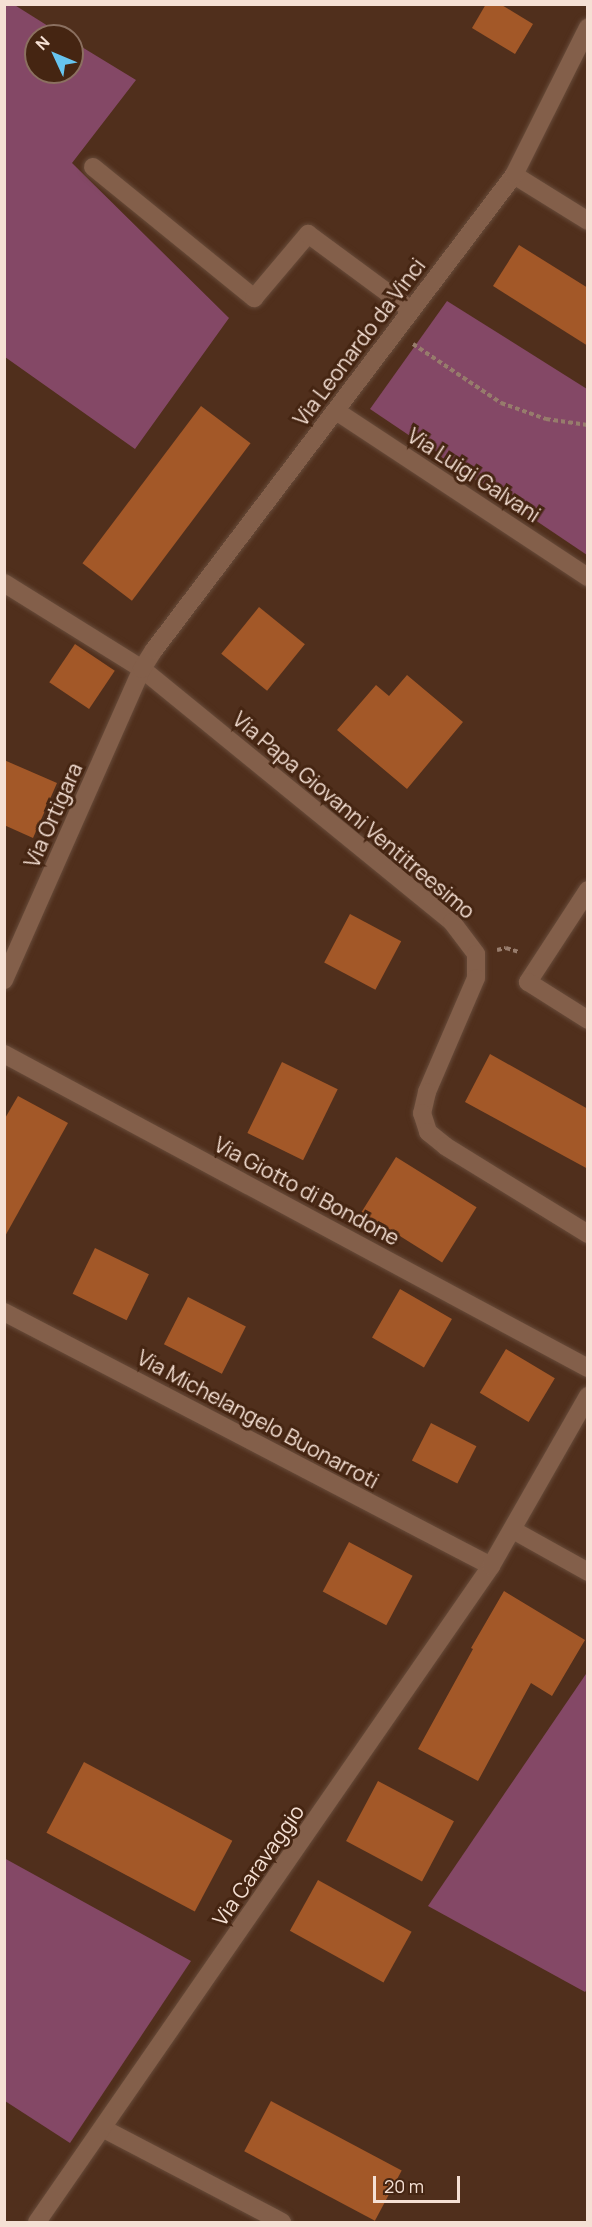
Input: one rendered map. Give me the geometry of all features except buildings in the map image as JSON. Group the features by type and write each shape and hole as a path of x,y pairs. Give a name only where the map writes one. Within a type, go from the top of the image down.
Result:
{"street":[{"name":"Via Leonardo da Vinci","path":"142,669 514,175 588,27"},
{"path":"93,167 254,298 308,234 411,310"},
{"path":"514,175 588,221"},
{"name":"Via Luigi Galvani","path":"336,411 588,577"},
{"name":"Via Papa Giovanni Ventitreesimo","path":"4,584 142,669 452,922 476,954"},
{"name":"Via Ortigara","path":"4,980 142,669"},
{"path":"587,892 528,982 588,1020"},
{"path":"476,954 476,978 427,1092 422,1113 428,1132 446,1146 588,1234"},
{"name":"Via Giotto di Bondone","path":"4,1054 588,1368"},
{"name":"Via Michelangelo Buonarroti","path":"4,1312 491,1566"},
{"path":"588,1396 513,1530 588,1572"},
{"name":"Via Caravaggio","path":"37,2223 491,1566 513,1530"},
{"path":"104,2129 282,2223"}],"path":[{"path":"395,332 501,403 546,419 588,425"},
{"path":"476,954 506,948 543,959"}],"shaded area":[{"path":"13,4 45,24 24,24 24,84 84,84 84,48 136,80 72,163 229,318 135,449 5,357 4,5"},
{"path":"447,301 587,389 587,555 370,409"},
{"path":"586,1674 588,1988 585,1992 428,1906"},
{"path":"4,1858 191,1961 70,2143 5,2101"}]}
